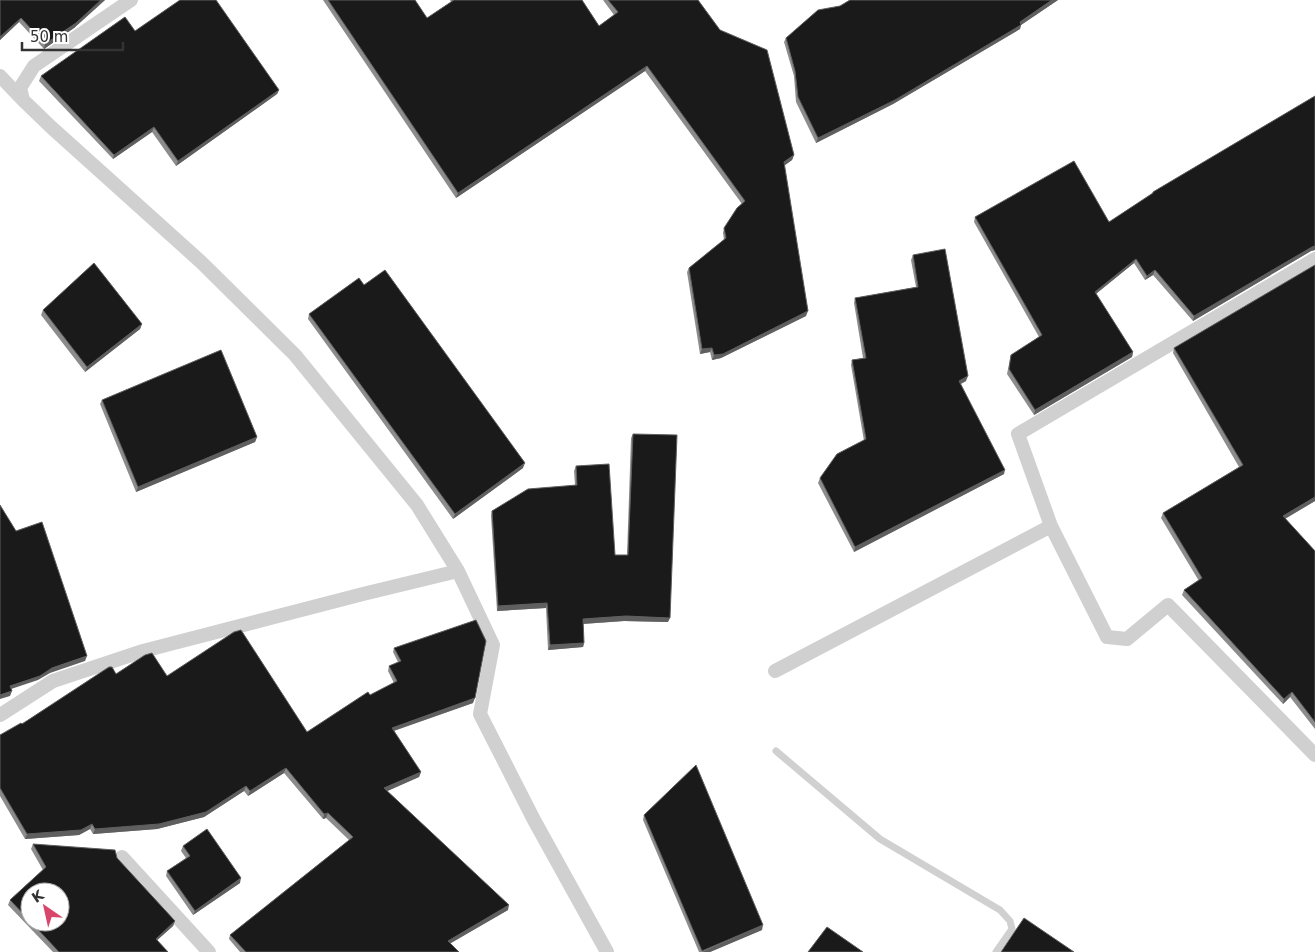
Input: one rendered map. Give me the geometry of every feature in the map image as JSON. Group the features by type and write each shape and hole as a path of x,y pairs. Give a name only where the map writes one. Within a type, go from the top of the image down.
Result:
{"street":[{"path":"23,100 20,88 34,66 131,0"},
{"path":"0,76 71,147 201,262 295,355 417,505 458,571 492,645 480,714 534,820 606,952"},
{"path":"1315,260 1018,434 1051,526 1107,637 1127,639 1168,605 1315,755"},
{"path":"775,671 1051,526"},
{"path":"0,715 53,681 143,651 458,571"},
{"path":"122,857 209,952"}],"lane":[{"path":"776,751 880,839 1000,910 1010,921 1012,930 996,952"}],"building":[{"path":"0,0 101,0 76,23 45,44 21,18 0,37"},
{"path":"180,0 216,0 279,90 178,161 154,127 114,155 41,76 125,17 135,31"},
{"path":"328,0 415,0 427,18 454,0 582,0 599,26 618,12 608,0 698,0 720,30 767,50 794,155 784,162 808,311 723,354 714,355 712,348 702,349 689,268 726,238 724,228 737,208 745,201 647,66 458,193"},
{"path":"850,0 1052,0 1020,22 1021,25 895,100 818,138 798,97 795,71 786,38 818,10 840,6"},
{"path":"1315,96 1315,246 1194,316 1155,270 1147,276 1136,259 1095,292 1133,352 1035,410 1009,369 1011,355 1042,335 975,217 1074,161 1109,222 1153,192"},
{"path":"945,249 968,376 959,381 1005,470 855,547 820,478 837,454 866,439 852,360 866,358 855,298 918,287 913,255"},
{"path":"94,263 142,324 87,367 43,310"},
{"path":"1315,265 1315,497 1283,516 1315,551 1315,722 1292,692 1284,699 1184,590 1202,578 1163,513 1243,465 1174,348"},
{"path":"385,270 525,463 455,514 309,314 359,278 364,285"},
{"path":"221,350 257,437 138,487 102,400"},
{"path":"633,434 677,435 670,618 626,616 583,619 584,643 550,645 547,603 498,606 492,511 528,489 577,485 576,466 609,464 615,555 628,555"},
{"path":"0,505 16,531 42,522 87,656 52,668 40,676 10,686 12,691 0,695"},
{"path":"476,620 486,641 475,698 392,728 421,772 384,788 509,905 448,941 459,952 246,952 230,935 353,837 328,813 324,814 286,768 250,791 246,786 206,812 159,824 95,829 92,824 81,830 27,834 0,788 0,735 22,724 109,667 112,667 116,674 145,655 152,653 167,676 234,632 241,630 307,732 368,692 370,695 397,681 389,666 401,661 394,648"},
{"path":"696,765 763,925 702,951 644,815"},
{"path":"207,829 241,878 195,911 167,871 190,856 183,846"},
{"path":"33,844 115,850 117,858 175,921 156,939 168,952 59,952 40,932 70,932 70,882 30,882 46,867"},
{"path":"20,891 20,910 10,900"},
{"path":"1024,918 1074,952 1001,952"},
{"path":"827,927 863,952 808,952"}]}
